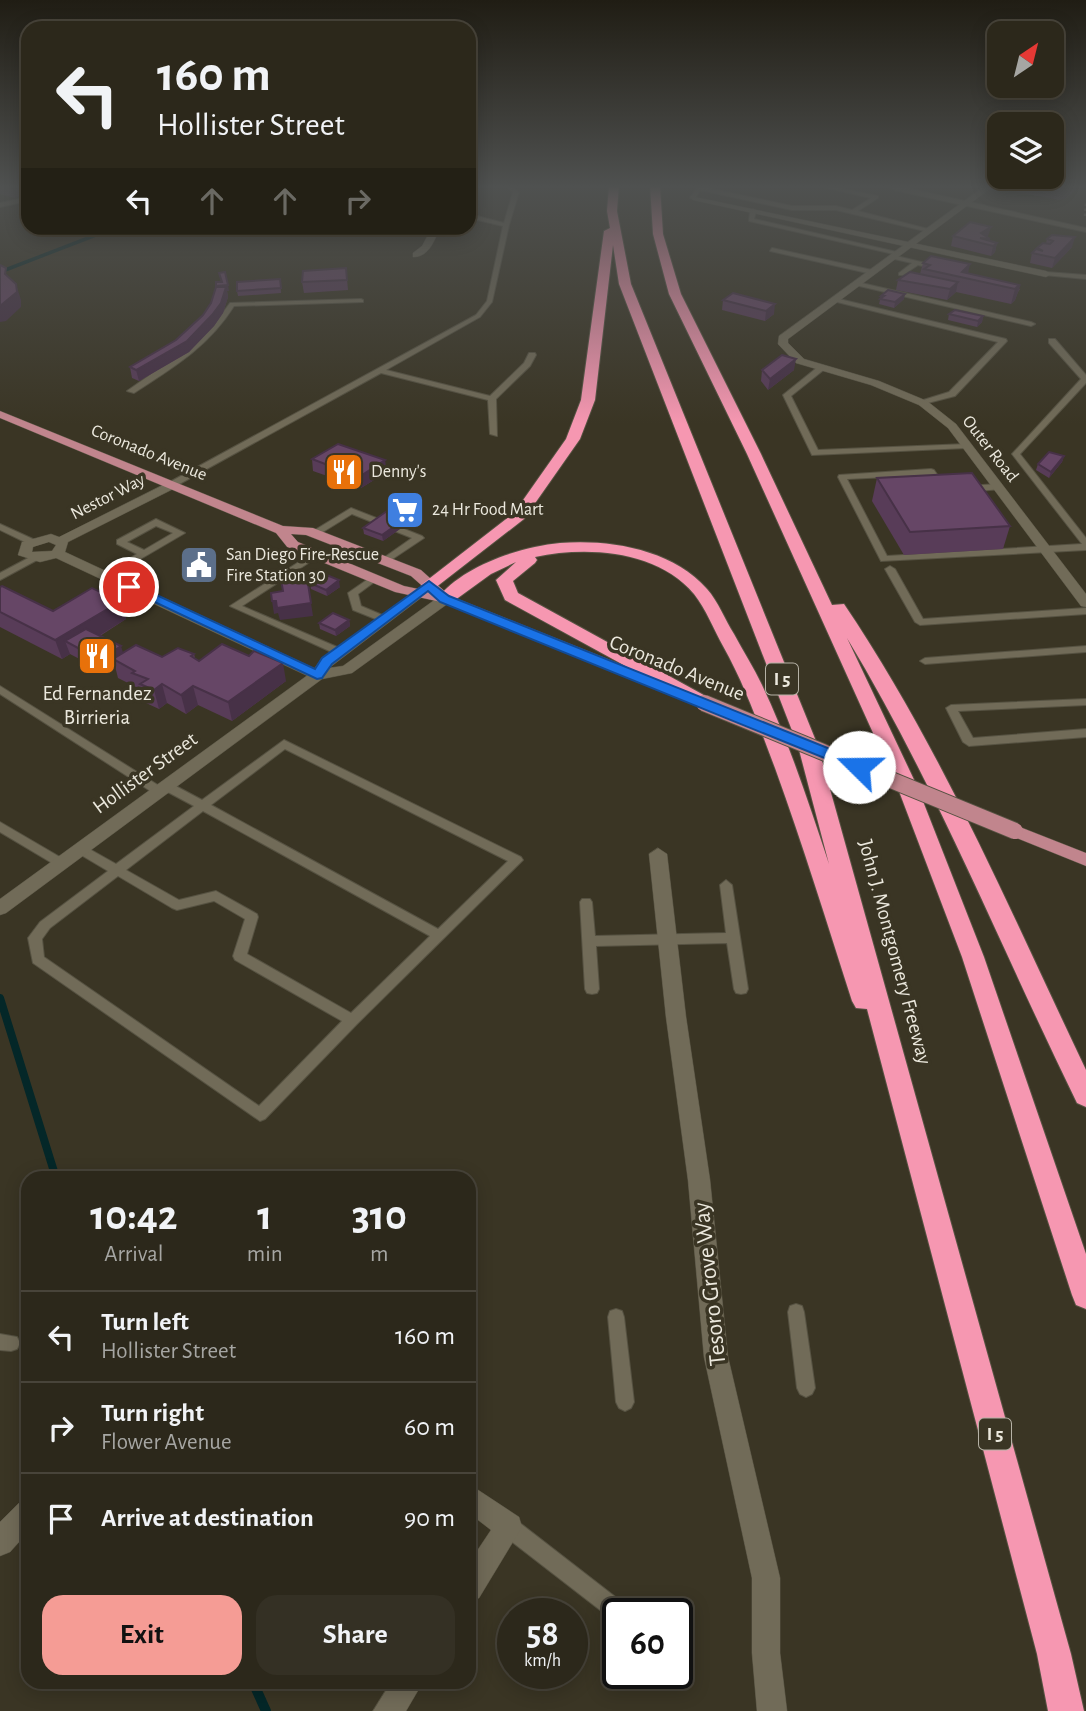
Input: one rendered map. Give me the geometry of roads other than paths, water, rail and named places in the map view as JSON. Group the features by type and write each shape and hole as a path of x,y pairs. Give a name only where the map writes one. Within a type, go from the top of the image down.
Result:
{"highway":[{"path":"423,589 519,516 573,439 588,400 605,265"},
{"name":"John J. Montgomery Freeway","path":"622,265 625,284 808,746 1054,1654 1066,1711"},
{"path":"667,265 675,294 908,786 973,957 1086,1295"},
{"path":"782,516 898,707 978,865 1086,1096"},
{"path":"445,599 495,565 525,553 593,548 634,554 670,568 701,592 753,684 804,819 831,908 920,1158"},
{"path":"542,550 504,580 511,596 704,703"}],"main road":[{"name":"Coronado Avenue","path":"0,414 281,530 315,533 416,573 423,589"},
{"name":"Coronado Avenue","path":"281,530 293,545 316,555 374,578 423,589 1086,860"}],"street":[{"path":"836,299 882,265"},
{"path":"1002,265 1046,274"},
{"name":"Outer Road","path":"836,299 783,338 783,344 793,356 822,368 875,383 923,403 952,426 1086,603"},
{"name":"Nestor Way","path":"59,547 171,485"},
{"path":"59,547 34,558 24,552 32,542 51,538 59,547 105,576 317,675"},
{"name":"Hollister Street","path":"0,908 317,675 327,661 423,589"},
{"name":"Hollister Street","path":"317,675 348,670 445,599"},
{"name":"Tesoro Grove Way","path":"658,854 699,1180 716,1357 766,1578 766,1653 772,1711"},
{"path":"476,1502 509,1527 476,1577"},
{"path":"0,1542 21,1520"},
{"path":"388,1711 403,1689"}],"lane":[{"path":"171,485 478,316 490,301 498,265"},
{"path":"839,265 872,272"},
{"path":"901,274 913,265"},
{"path":"924,265 943,269"},
{"path":"1046,274 1086,277"},
{"path":"857,284 1031,324"},
{"path":"836,299 1003,341 951,394 923,403"},
{"path":"131,391 197,348 218,327 232,303 361,301"},
{"path":"998,487 944,490 931,472 842,477 884,559 1045,548 1085,539 1016,454 1086,380 1052,341"},
{"path":"494,434 492,399 527,364 532,355"},
{"path":"822,368 787,395 815,453 967,446"},
{"path":"379,370 492,399"},
{"path":"883,475 890,485"},
{"path":"315,533 351,511 419,538 385,561"},
{"path":"105,576 145,554 180,533 156,522 120,542 145,554"},
{"path":"0,527 32,542"},
{"path":"316,555 234,606 340,652"},
{"path":"0,577 34,558"},
{"path":"890,569 920,622 1086,611"},
{"path":"374,578 353,593 356,608 383,620"},
{"path":"925,661 1086,649"},
{"path":"0,689 163,789 200,805 439,935"},
{"path":"1086,702 951,708 969,742 1086,733"},
{"path":"284,744 517,860 352,1020 260,1115 38,959 35,938 45,925 200,805 284,744"},
{"path":"0,826 61,863"},
{"path":"80,849 177,905 216,897 252,917 240,956 352,1020"},
{"path":"726,885 741,989"},
{"path":"586,902 592,989"},
{"path":"589,941 733,938"},
{"path":"796,1312 806,1388"},
{"path":"616,1317 625,1402"},
{"path":"509,1527 602,1599"}],"waterway":[{"path":"0,272 19,265"},
{"path":"0,998 54,1171"},
{"path":"256,1689 266,1711"}],"place":[{"name":"Denny's","path":"344,472"},
{"name":"24 Hr Food Mart","path":"405,510"},
{"name":"San Diego Fire-Rescue Fire Station 30","path":"199,565"},
{"name":"Ed Fernandez Birrieria","path":"97,656"}]}
